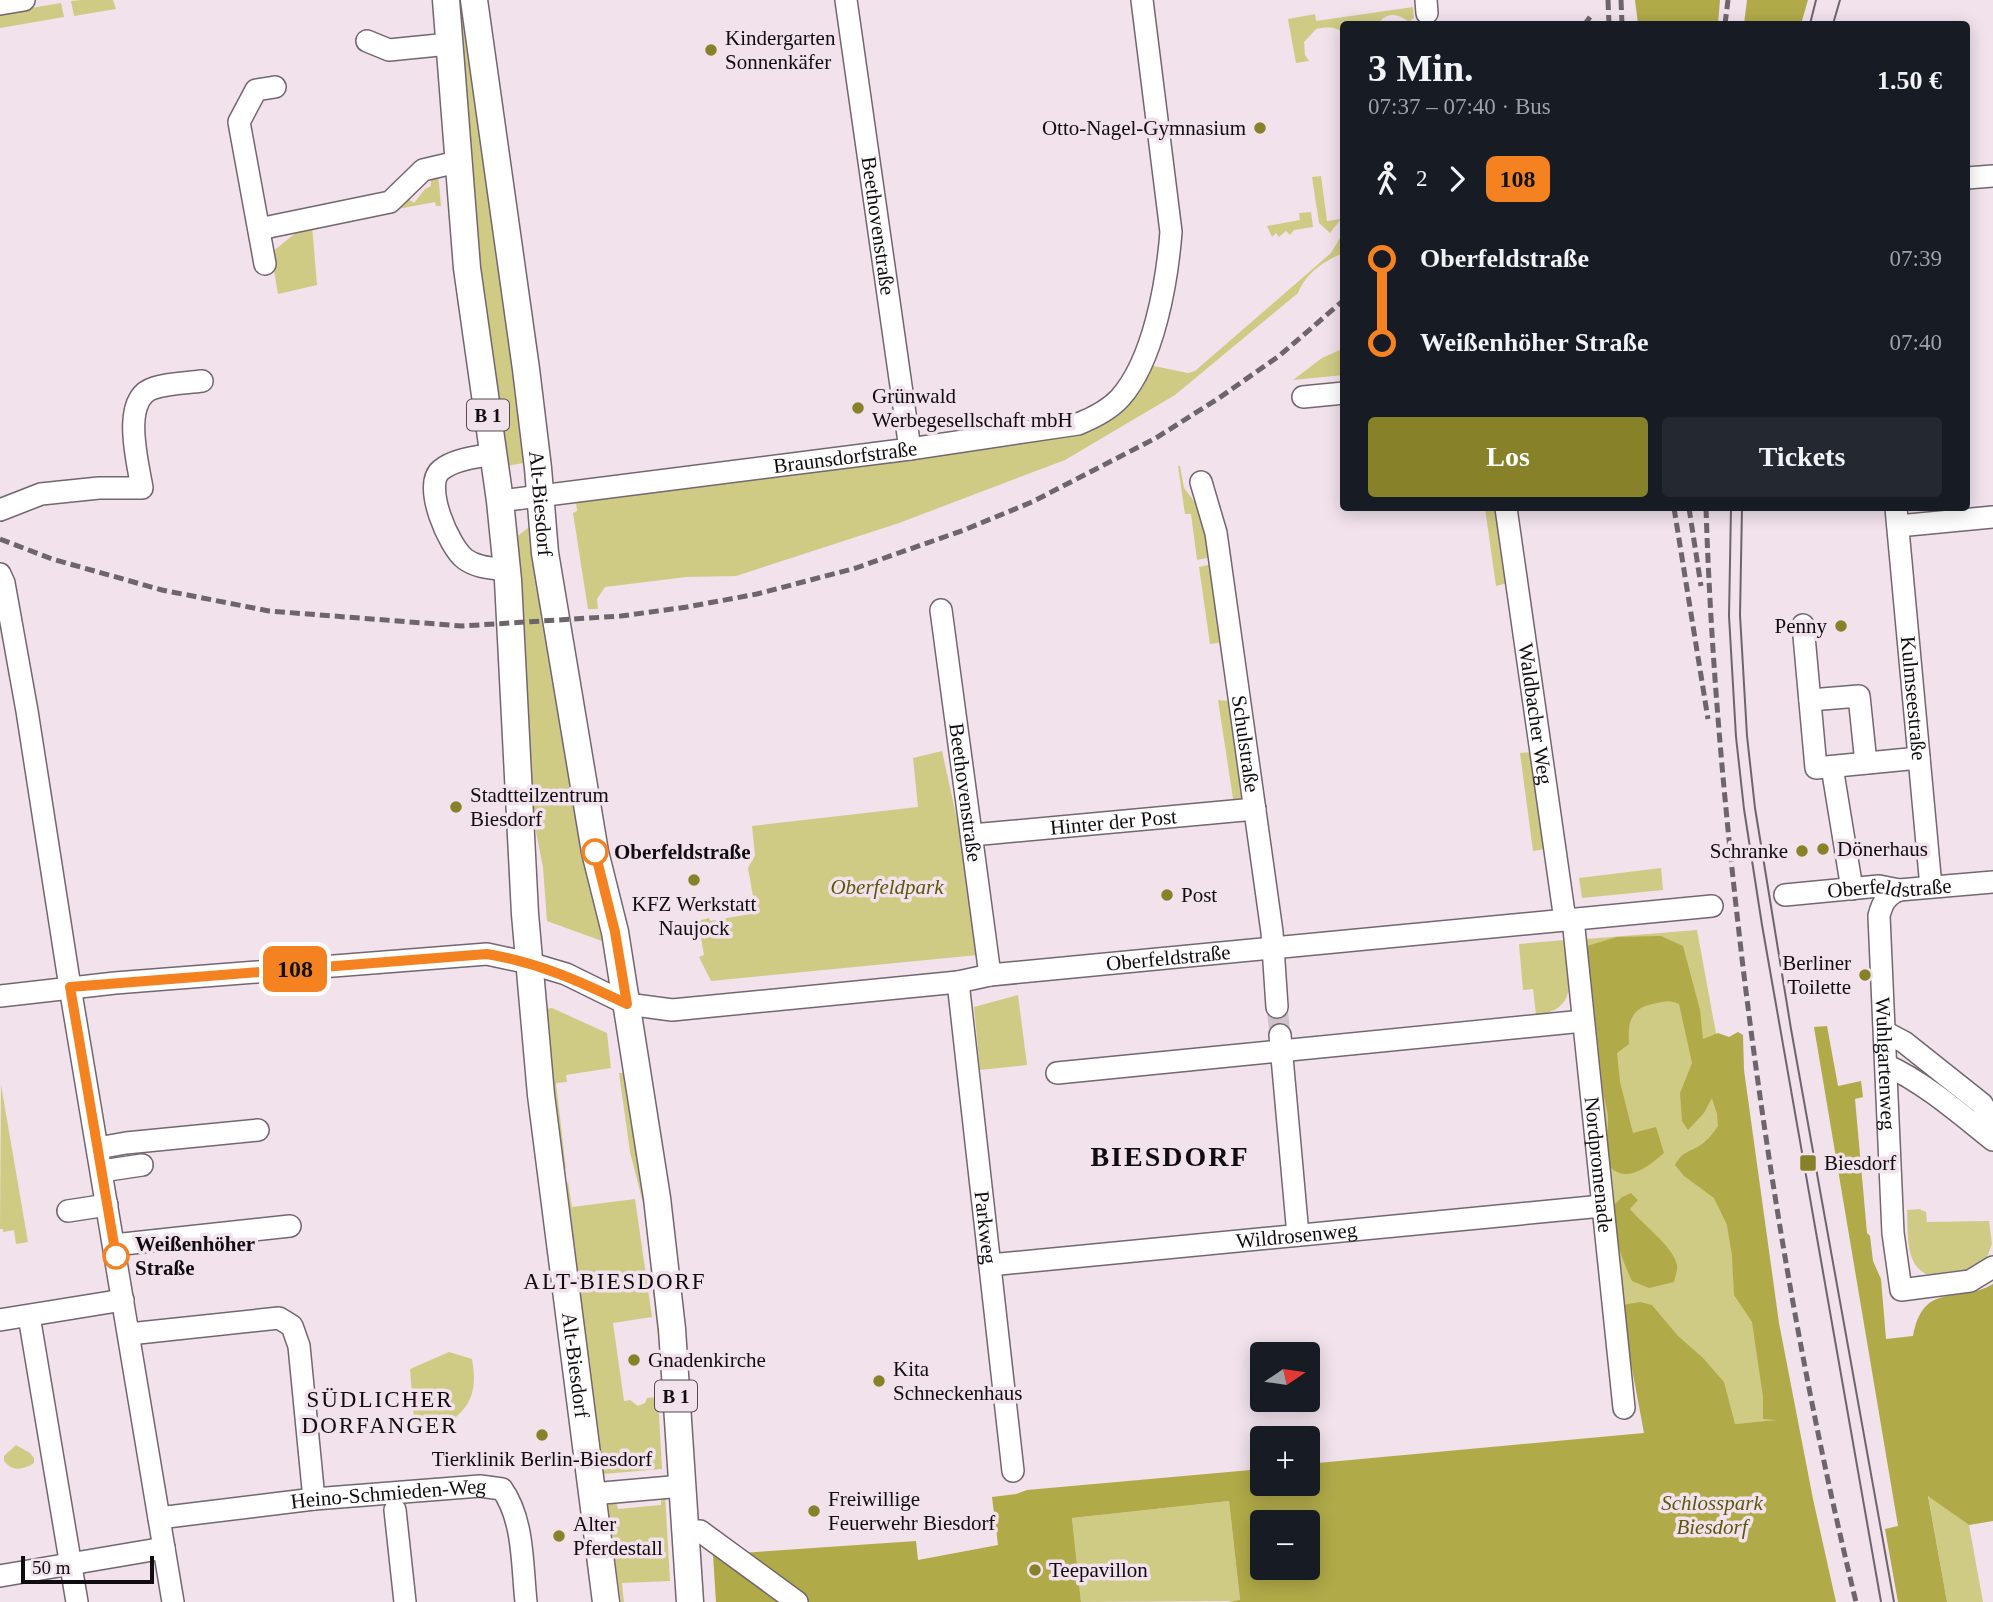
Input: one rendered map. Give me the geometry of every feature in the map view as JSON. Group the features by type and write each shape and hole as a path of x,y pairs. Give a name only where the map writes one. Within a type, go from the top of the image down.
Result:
{"main road":[{"name":"Alt-Biesdorf","path":"446,0 467,268 500,501 507,570 529,963 543,1109 606,1602"},
{"name":"Alt-Biesdorf","path":"474,0 526,369 545,553 595,852 615,932 647,1122 671,1318 690,1602"}],"street":[{"path":"0,4 24,0"},
{"name":"Beethovenstraße","path":"846,0 910,449"},
{"name":"Braunsdorfstraße","path":"500,501 910,449 1078,424 1092,419 1111,406 1139,371 1164,290 1171,232 1142,0"},
{"path":"367,41 389,50 449,44"},
{"path":"265,264 239,122 257,90 275,87"},
{"path":"259,229 390,202 423,170 457,162"},
{"path":"1970,178 1993,176"},
{"path":"0,510 41,494 99,488 142,488 133,432 137,404 151,388 202,381"},
{"path":"1303,397 1340,393"},
{"path":"493,454 467,459 441,470 435,478 436,502 440,517 459,554 473,565 507,570"},
{"name":"Schulstraße","path":"1200,482 1216,533 1273,947 1277,1007"},
{"name":"Waldbacher Weg","path":"1506,511 1569,920"},
{"path":"1897,517 1993,517"},
{"name":"Kulmseestraße","path":"1897,517 1931,887"},
{"path":"0,574 4,583 27,711 70,987 173,1602"},
{"name":"Beethovenstraße","path":"941,610 990,975"},
{"path":"1803,625 1816,768 1919,758"},
{"path":"1810,700 1859,696 1866,763"},
{"path":"1832,767 1852,889"},
{"name":"Hinter der Post","path":"972,835 1255,809"},
{"name":"Oberfeldstraße","path":"1785,895 1879,886 1899,890 1993,882"},
{"name":"Wuhlgartenweg","path":"1899,890 1891,893 1881,906 1880,941 1893,1233 1901,1290 1970,1280 1993,1266"},
{"name":"Oberfeldstraße","path":"627,1004 672,1010 958,982 990,975 1712,906"},
{"name":"Nordpromenade","path":"1569,920 1583,1020 1624,1408"},
{"path":"0,996 70,987 487,954 566,974 627,1004"},
{"name":"Parkweg","path":"958,982 1013,1471"},
{"path":"1057,1073 1280,1043 1583,1020"},
{"path":"1885,1032 1904,1042 1982,1104 1990,1118 1993,1131"},
{"path":"1280,1043 1298,1235"},
{"path":"1886,1065 1902,1072 1993,1140"},
{"path":"98,1148 257,1130"},
{"path":"102,1171 142,1165"},
{"path":"67,1207 107,1200"},
{"name":"Wildrosenweg","path":"990,1265 1602,1206"},
{"path":"114,1245 290,1226"},
{"path":"0,1320 123,1300"},
{"path":"29,1316 77,1602"},
{"path":"129,1334 279,1318 292,1326 299,1346 314,1499"},
{"name":"Heino-Schmieden-Weg","path":"159,1518 314,1499 480,1486 502,1489 513,1503 520,1539 526,1602"},
{"path":"592,1494 682,1486"},
{"path":"396,1510 405,1602"},
{"path":"685,1532 700,1531 797,1602"},
{"path":"0,1576 164,1548"}],"green space":[{"path":"113,0 116,9 74,16 71,1"},
{"path":"458,0 465,0 529,462 507,466 473,212"},
{"path":"1635,0 1720,0 1718,21 1638,21"},
{"path":"1747,0 1808,0 1802,21 1744,21"},
{"path":"61,3 64,17 0,28 0,13"},
{"path":"1413,7 1414,18 1407,21 1392,15 1381,21 1340,21 1340,31 1331,28 1316,29 1304,42 1305,55 1309,61 1296,63 1288,19 1315,14 1316,21"},
{"path":"431,173 438,173 441,206 436,206 435,202 312,225 317,285 278,294 271,253 308,223 404,196 414,203 425,189 431,186"},
{"path":"1321,176 1327,221 1340,219 1330,233 1319,223 1312,177"},
{"path":"1311,212 1313,227 1294,230 1290,235 1286,231 1279,237 1276,233 1272,237 1267,226 1300,220 1299,213"},
{"path":"1340,238 1340,254 1316,268 1298,293 1175,395 1065,460 899,523 736,576 686,577 605,587 597,599 598,609 588,609 573,513 577,511 576,501 1078,434 1149,365 1188,373 1195,371 1331,253"},
{"path":"1340,350 1340,375 1293,380 1322,358"},
{"path":"1178,466 1184,488 1204,514 1212,557 1197,560 1191,514 1185,514"},
{"path":"1485,511 1497,511 1508,583 1496,586"},
{"path":"528,528 534,532 602,941 547,921 543,867 534,822 516,537"},
{"path":"1213,564 1224,642 1210,644 1199,567"},
{"path":"1218,700 1231,701 1246,799 1234,805"},
{"name":"Oberfeldpark","path":"942,751 965,856 978,955 711,981 699,957 704,955 698,921 756,913 748,868 755,855 752,826 918,807 913,758"},
{"path":"1532,752 1546,849 1533,851 1520,753"},
{"path":"1661,868 1663,890 1582,898 1579,878"},
{"path":"1697,930 1787,1419 1645,1433 1621,1310 1586,939"},
{"name":"Schlosspark Biesdorf","path":"1661,936 1683,946 1700,1010 1703,1039 1718,1033 1729,1037 1738,1032 1743,1035 1744,1070 1779,1323 1836,1602 1228,1602 1240,1600 1229,1501 1072,1518 1081,1602 716,1602 713,1555 916,1541 918,1560 998,1545 992,1497 1027,1490 1250,1470 1250,1496 1320,1496 1320,1463 1644,1433 1621,1310 1623,1305 1640,1302 1652,1305 1678,1336 1703,1358 1724,1382 1735,1424 1776,1420 1763,1419 1763,1397 1752,1322 1734,1295 1727,1225 1714,1198 1684,1176 1675,1165 1684,1154 1706,1140 1718,1126 1712,1098 1704,1113 1688,1130 1682,1121 1680,1093 1692,1063 1679,1004 1663,1002 1637,1011 1630,1022 1629,1044 1617,1053 1620,1082 1633,1133 1656,1127 1664,1153 1640,1170 1619,1173 1612,1169 1607,1159 1608,1114 1603,1091 1587,946 1617,937"},
{"path":"1565,940 1569,977 1566,998 1550,1012 1536,1015 1533,989 1523,990 1519,944"},
{"path":"1018,995 1027,1065 980,1070 974,1007"},
{"path":"552,1008 607,1033 611,1068 566,1075 567,1082 556,1083 566,1169 561,1165 544,1009"},
{"path":"1827,1026 1838,1086 1861,1081 1863,1097 1855,1099 1867,1233 1870,1236 1873,1261 1881,1279 1886,1339 1913,1336 1925,1307 1934,1300 1980,1290 1993,1284 1993,1521 1969,1525 1928,1496 1947,1602 1898,1602 1885,1529 1898,1526 1814,1027"},
{"path":"619,1073 624,1073 637,1135 662,1345 658,1337 644,1207 630,1152"},
{"path":"1,1085 28,1242 16,1244 14,1230 3,1232 3,1229 0,1229"},
{"path":"568,1182 572,1207 635,1199 652,1317 613,1323 624,1401 630,1400 638,1406 645,1403 647,1398 658,1397 662,1469 603,1474 564,1187"},
{"path":"1631,1193 1638,1200 1630,1209 1664,1243 1674,1258 1677,1267 1674,1282 1649,1288 1632,1281 1618,1245 1612,1207 1622,1197"},
{"path":"1919,1209 1926,1212 1927,1222 1989,1221 1992,1244 1985,1262 1949,1275 1930,1275 1922,1271 1912,1258 1907,1210"},
{"path":"449,1352 472,1359 474,1384 463,1410 436,1432 414,1419 410,1369"},
{"path":"16,1445 30,1453 34,1463 18,1469 7,1465 4,1456"},
{"path":"661,1493 665,1493 670,1581 622,1583 624,1602 621,1602 607,1507 615,1497 618,1509 661,1505"},
{"path":"1928,1495 1969,1525 1983,1602 1947,1602"},
{"path":"1229,1501 1240,1601 1081,1602 1072,1518"}],"tunnel":[{"path":"1277,1007 1280,1035"}],"tram line":[{"path":"1811,21 1816,0"},
{"path":"1834,21 1840,0"},
{"path":"1731,511 1729,616 1736,737 1744,809 1881,1602"},
{"path":"1742,511 1740,615 1747,736 1755,808 1791,1029 1894,1602"}],"railway":[{"path":"1608,0 1609,21"},
{"path":"1621,0 1622,21"},
{"path":"1725,21 1728,0"},
{"path":"1587,21 1590,17"},
{"path":"0,539 52,559 162,590 269,611 462,626 621,616 687,607 757,594 856,568 964,530 1032,502 1156,438 1219,398 1279,356 1340,303"},
{"path":"1674,511 1708,719"},
{"path":"1689,511 1701,586"},
{"path":"1706,511 1720,738 1736,910 1753,1047 1790,1286 1820,1445 1856,1602"}],"bus line":[{"name":"108","path":"116,1256 70,987 487,954 566,974 627,1004 615,932 595,852"}],"place":[{"name":"Kindergarten Sonnenkäfer","path":"711,50"},
{"name":"Otto-Nagel-Gymnasium","path":"1260,128"},
{"name":"Grünwald Werbegesellschaft mbH","path":"858,408"},
{"name":"Penny","path":"1841,626"},
{"name":"Stadtteilzentrum Biesdorf","path":"456,807"},
{"name":"Dönerhaus","path":"1823,849"},
{"name":"Schranke","path":"1802,851"},
{"name":"Oberfeldstraße","path":"595,852"},
{"name":"KFZ Werkstatt Naujock","path":"694,880"},
{"name":"Post","path":"1167,895"},
{"name":"Berliner Toilette","path":"1865,975"},
{"name":"Biesdorf","path":"1808,1163"},
{"name":"Weißenhöher Straße","path":"116,1256"},
{"name":"Gnadenkirche","path":"634,1360"},
{"name":"Kita Schneckenhaus","path":"879,1381"},
{"name":"Tierklinik Berlin-Biesdorf","path":"542,1435"},
{"name":"Freiwillige Feuerwehr Biesdorf","path":"814,1511"},
{"name":"Alter Pferdestall","path":"559,1536"},
{"name":"Teepavillon","path":"1035,1570"}],"district":[{"name":"BIESDORF","path":"1170,1156"},
{"name":"ALT-BIESDORF","path":"615,1281"},
{"name":"SÜDLICHER DORFANGER","path":"380,1412"}]}
